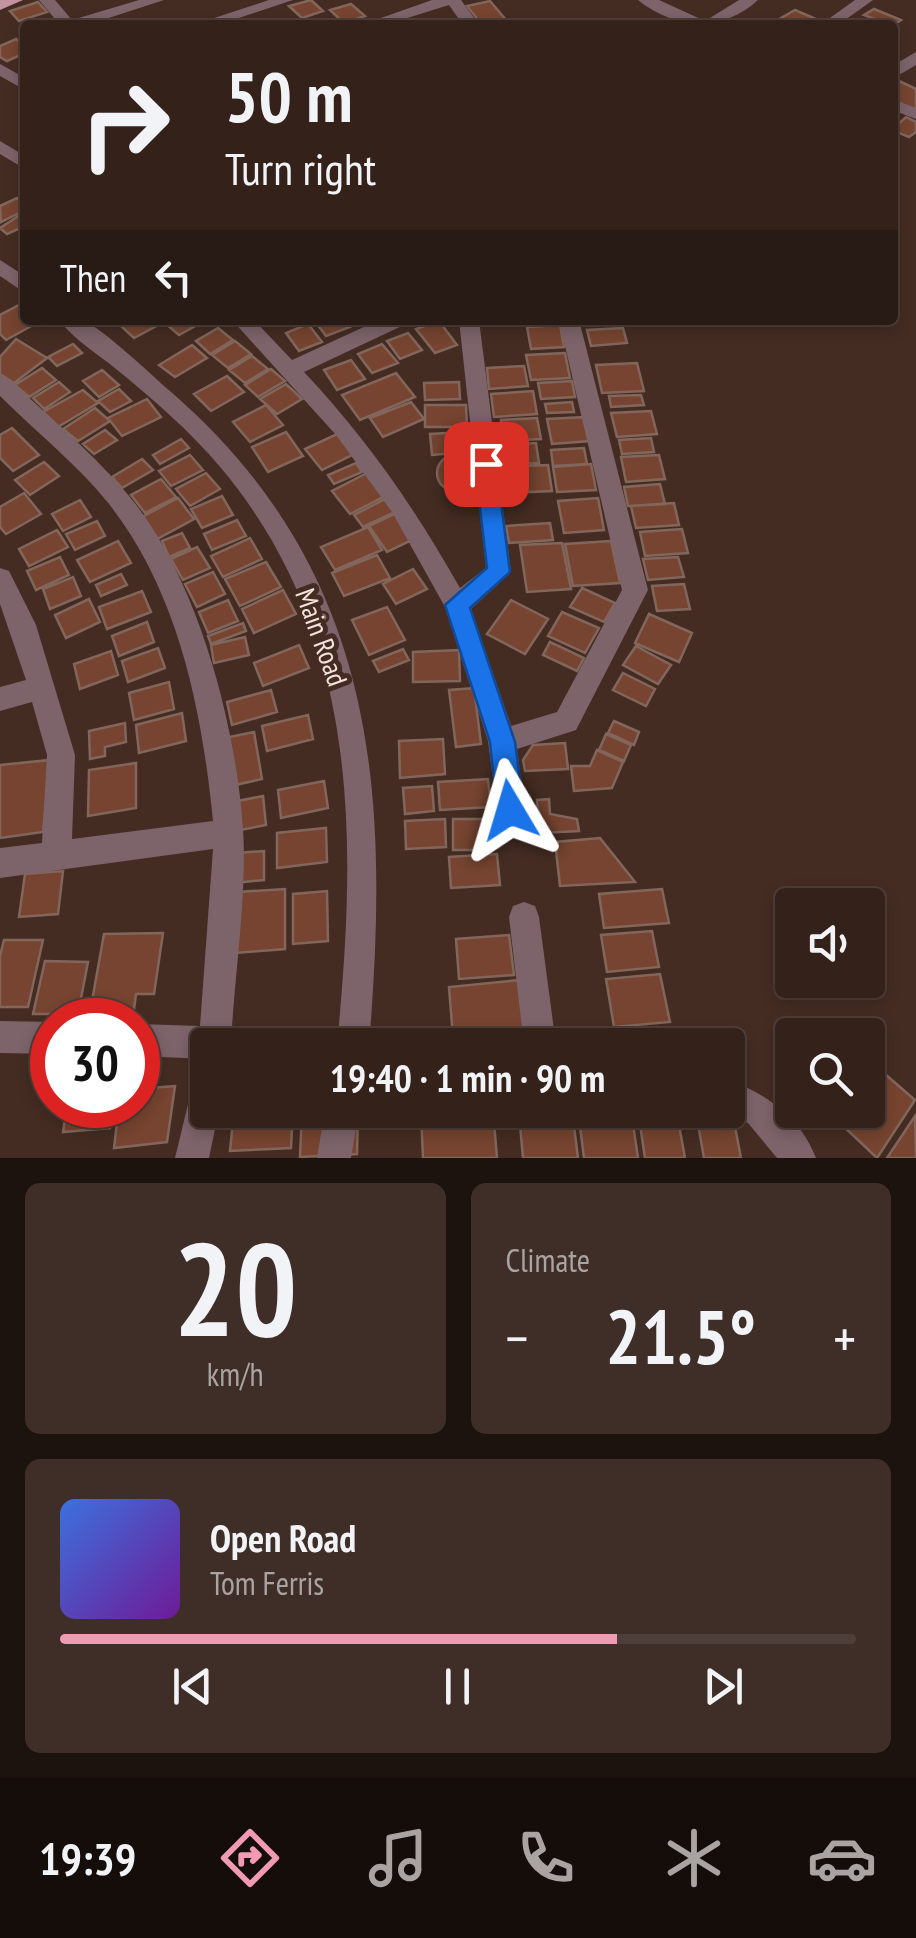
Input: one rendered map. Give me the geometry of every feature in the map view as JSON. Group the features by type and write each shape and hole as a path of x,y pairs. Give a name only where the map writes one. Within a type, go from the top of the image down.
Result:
{"main road":[{"path":"0,5 15,0"}],"street":[{"path":"46,0 64,20"},
{"path":"86,20 156,0"},
{"path":"218,20 285,0"},
{"path":"385,20 450,0 467,20"},
{"path":"646,0 694,20"},
{"path":"715,20 750,0"},
{"path":"836,20 866,0"},
{"name":"Main Road","path":"75,325 162,392 230,463 279,531 322,623 351,718 363,857 354,1028"},
{"path":"247,325 344,429 400,504 457,605 502,742 510,810"},
{"path":"290,370 386,325"},
{"path":"457,605 498,572 470,325"},
{"path":"502,742 566,721 635,590 569,325"},
{"path":"0,383 117,497 153,553 185,619 219,740 229,833 217,1028"},
{"path":"0,578 24,625 61,754 56,856"},
{"path":"0,699 42,687"},
{"path":"0,863 229,833"},
{"path":"524,917 538,1028"},
{"path":"1,1041 30,1039"},
{"path":"160,1041 190,1042"},
{"path":"745,1104 760,1111 799,1158"},
{"path":"192,1158 198,1128"},
{"path":"334,1158 339,1128"}],"building":[{"path":"311,0 323,11 302,18 289,6"},
{"path":"490,1 506,20 478,20 467,6"},
{"path":"38,2 47,12 19,21 10,11"},
{"path":"351,4 365,16 341,20 330,10"},
{"path":"874,9 901,20 877,20 864,15"},
{"path":"795,10 818,20 786,20 781,18"},
{"path":"16,39 20,42 20,55 7,61 0,57 0,46"},
{"path":"898,82 916,89 916,110 898,102"},
{"path":"906,117 916,122 916,132 909,137 898,132 898,124"},
{"path":"17,198 20,212 1,222 0,206"},
{"path":"20,215 20,228 7,234 0,228"},
{"path":"20,305 20,325 33,325 6,340 0,334 0,315"},
{"path":"123,325 158,325 134,338"},
{"path":"167,325 197,325 179,335"},
{"path":"309,325 322,342 299,351 286,333"},
{"path":"318,325 350,327 326,336"},
{"path":"442,325 457,345 435,353 416,329"},
{"path":"560,325 564,347 531,349 527,327"},
{"path":"218,328 233,340 210,354 196,341"},
{"path":"623,328 627,343 591,346 587,330"},
{"path":"408,333 422,350 400,359 387,341"},
{"path":"16,339 47,358 14,383 0,374 0,357"},
{"path":"235,341 251,354 228,368 212,355"},
{"path":"73,344 82,353 57,366 48,357"},
{"path":"382,344 398,363 372,373 358,354"},
{"path":"192,345 207,358 175,377 159,365"},
{"path":"565,353 570,378 531,380 526,355"},
{"path":"252,356 268,369 245,383 229,370"},
{"path":"351,360 365,379 337,390 324,370"},
{"path":"637,363 644,391 602,393 596,365"},
{"path":"524,366 528,386 489,389 487,368"},
{"path":"42,368 56,380 29,397 15,385"},
{"path":"271,369 285,381 258,397 245,385"},
{"path":"102,370 119,385 99,397 83,381"},
{"path":"396,373 415,397 360,420 342,395"},
{"path":"227,376 244,392 211,411 194,394"},
{"path":"572,381 575,397 541,399 538,383"},
{"path":"59,382 70,392 44,409 33,398"},
{"path":"459,382 460,399 425,400 424,383"},
{"path":"286,384 302,399 277,414 260,399"},
{"path":"119,389 131,401 110,412 98,401"},
{"path":"83,390 98,403 58,427 43,412"},
{"path":"533,391 537,414 494,417 491,394"},
{"path":"641,395 644,405 611,407 609,396"},
{"path":"147,399 161,417 122,436 108,418"},
{"path":"411,402 424,419 383,437 370,418"},
{"path":"572,402 574,412 547,413 545,404"},
{"path":"266,405 283,425 250,442 233,422"},
{"path":"425,405 466,405 467,427 425,427"},
{"path":"95,408 110,421 78,441 63,429"},
{"path":"651,411 657,434 617,437 611,413"},
{"path":"585,417 590,441 552,444 547,419"},
{"path":"537,418 541,439 504,441 501,420"},
{"path":"12,428 39,455 13,471 0,458 0,435"},
{"path":"105,430 117,440 94,454 83,444"},
{"path":"286,432 303,456 268,472 252,447"},
{"path":"465,432 468,452 432,455 430,434"},
{"path":"337,434 354,454 322,470 305,449"},
{"path":"651,438 654,452 622,454 619,440"},
{"path":"181,439 189,448 160,464 153,455"},
{"path":"536,443 539,463 505,465 502,445"},
{"path":"584,448 587,464 553,466 551,450"},
{"path":"190,455 203,470 171,486 159,471"},
{"path":"455,455 468,460 473,473 468,486 455,491 442,486 437,473 442,460"},
{"path":"659,455 665,479 626,482 621,457"},
{"path":"142,459 153,470 122,488 112,477"},
{"path":"44,462 59,476 30,495 15,480"},
{"path":"356,463 362,472 334,484 328,475"},
{"path":"591,464 596,490 557,492 553,467"},
{"path":"548,465 552,491 506,493 502,467"},
{"path":"206,473 220,489 190,506 176,489"},
{"path":"367,473 385,496 350,514 332,491"},
{"path":"161,479 176,497 145,513 131,495"},
{"path":"660,484 665,504 628,506 624,487"},
{"path":"24,493 41,514 6,534 0,527 0,507"},
{"path":"222,496 233,515 202,528 191,509"},
{"path":"178,498 194,519 157,539 142,517"},
{"path":"598,498 604,530 564,533 558,501"},
{"path":"385,499 395,512 363,527 354,515"},
{"path":"80,500 91,517 63,531 52,514"},
{"path":"674,503 679,525 636,528 631,506"},
{"path":"396,513 414,539 387,552 369,526"},
{"path":"237,520 246,536 212,550 204,534"},
{"path":"97,521 105,536 75,550 66,534"},
{"path":"550,523 553,540 509,543 506,526"},
{"path":"368,527 382,550 335,570 321,547"},
{"path":"682,529 688,553 645,556 640,532"},
{"path":"57,530 68,547 29,566 19,549"},
{"path":"182,533 190,548 169,557 162,541"},
{"path":"250,538 262,559 223,577 211,556"},
{"path":"118,541 131,563 90,582 77,560"},
{"path":"611,541 620,583 573,586 565,544"},
{"path":"562,543 571,589 527,592 520,545"},
{"path":"197,547 210,568 183,580 171,559"},
{"path":"377,555 390,578 344,596 332,573"},
{"path":"60,557 69,575 36,590 27,571"},
{"path":"678,557 684,577 648,580 643,559"},
{"path":"266,562 281,587 240,606 225,579"},
{"path":"413,569 427,589 396,604 383,584"},
{"path":"213,572 225,594 197,607 185,584"},
{"path":"121,574 127,585 101,596 96,585"},
{"path":"73,577 81,596 50,609 43,589"},
{"path":"684,584 690,609 657,611 652,586"},
{"path":"582,588 615,603 604,622 570,607"},
{"path":"283,590 296,614 254,633 242,609"},
{"path":"142,591 151,612 107,629 99,607"},
{"path":"89,599 100,622 66,638 55,615"},
{"path":"228,600 238,621 208,633 199,612"},
{"path":"511,600 548,619 525,654 487,634"},
{"path":"387,607 405,640 369,655 352,620"},
{"path":"562,612 599,628 585,653 548,636"},
{"path":"649,614 692,633 679,662 635,643"},
{"path":"147,622 154,642 119,656 112,636"},
{"path":"243,623 246,631 211,644 208,636"},
{"path":"245,637 249,655 214,663 211,645"},
{"path":"550,642 584,658 577,671 543,655"},
{"path":"299,645 309,668 263,686 254,663"},
{"path":"636,646 671,665 658,684 623,665"},
{"path":"158,648 165,668 128,682 122,661"},
{"path":"403,649 409,660 379,672 373,661"},
{"path":"459,650 460,681 413,682 413,652"},
{"path":"111,651 118,675 80,689 74,664"},
{"path":"623,673 655,689 646,706 613,690"},
{"path":"169,682 174,709 134,720 129,693"},
{"path":"474,688 481,744 456,747 449,690"},
{"path":"271,690 277,712 232,725 227,702"},
{"path":"182,713 186,741 139,753 136,725"},
{"path":"308,715 313,739 267,751 262,726"},
{"path":"614,721 639,732 634,745 608,733"},
{"path":"125,723 126,742 105,747 105,756 90,759 89,731"},
{"path":"254,732 262,779 222,788 215,740"},
{"path":"606,734 631,745 624,761 599,750"},
{"path":"443,739 445,774 400,778 399,741"},
{"path":"565,743 568,769 525,771 523,760 533,745"},
{"path":"597,750 623,762 612,788 574,791 571,766 590,766"},
{"path":"50,760 43,832 0,838 0,765"},
{"path":"136,763 136,808 88,816 89,770"},
{"path":"488,779 491,807 440,810 438,782"},
{"path":"324,781 328,808 281,818 278,790"},
{"path":"432,786 434,811 405,814 403,788"},
{"path":"263,796 266,825 230,832 227,803"},
{"path":"549,799 550,814 577,819 579,831 540,833 537,800"},
{"path":"445,819 446,847 406,849 405,821"},
{"path":"453,819 491,819 493,850 453,850"},
{"path":"326,828 327,862 277,868 277,833"},
{"path":"600,838 635,882 560,886 555,842"},
{"path":"264,851 264,880 224,884 225,854"},
{"path":"497,854 500,885 451,888 449,857"},
{"path":"63,871 58,914 19,917 25,874"},
{"path":"285,889 285,949 236,953 238,892"},
{"path":"662,889 669,923 604,928 599,894"},
{"path":"327,891 328,941 293,944 293,894"},
{"path":"652,931 659,967 607,972 601,935"},
{"path":"163,933 154,994 93,998 104,934"},
{"path":"509,935 514,975 459,979 456,939"},
{"path":"4,940 43,940 28,1007 0,1007 0,956"},
{"path":"45,961 88,962 81,998 37,998"},
{"path":"660,974 670,1022 614,1027 606,979"},
{"path":"519,980 525,1028 452,1028 449,987"},
{"path":"885,1074 915,1100 877,1158 845,1128 885,1128"},
{"path":"175,1086 167,1142 114,1148 116,1128 160,1128 160,1087"},
{"path":"915,1116 916,1158 887,1158"},
{"path":"64,1128 110,1128 63,1132"},
{"path":"232,1128 292,1128 291,1148 230,1151"},
{"path":"301,1128 358,1128 357,1154 300,1157"},
{"path":"422,1128 494,1128 497,1158 423,1158"},
{"path":"520,1128 574,1128 578,1158 523,1158"},
{"path":"580,1128 634,1128 638,1158 584,1158"},
{"path":"640,1128 680,1128 685,1158 645,1158"},
{"path":"699,1128 735,1128 741,1158 704,1158"}],"route":[{"path":"486,464 498,572 457,605 502,742 510,810"}]}
